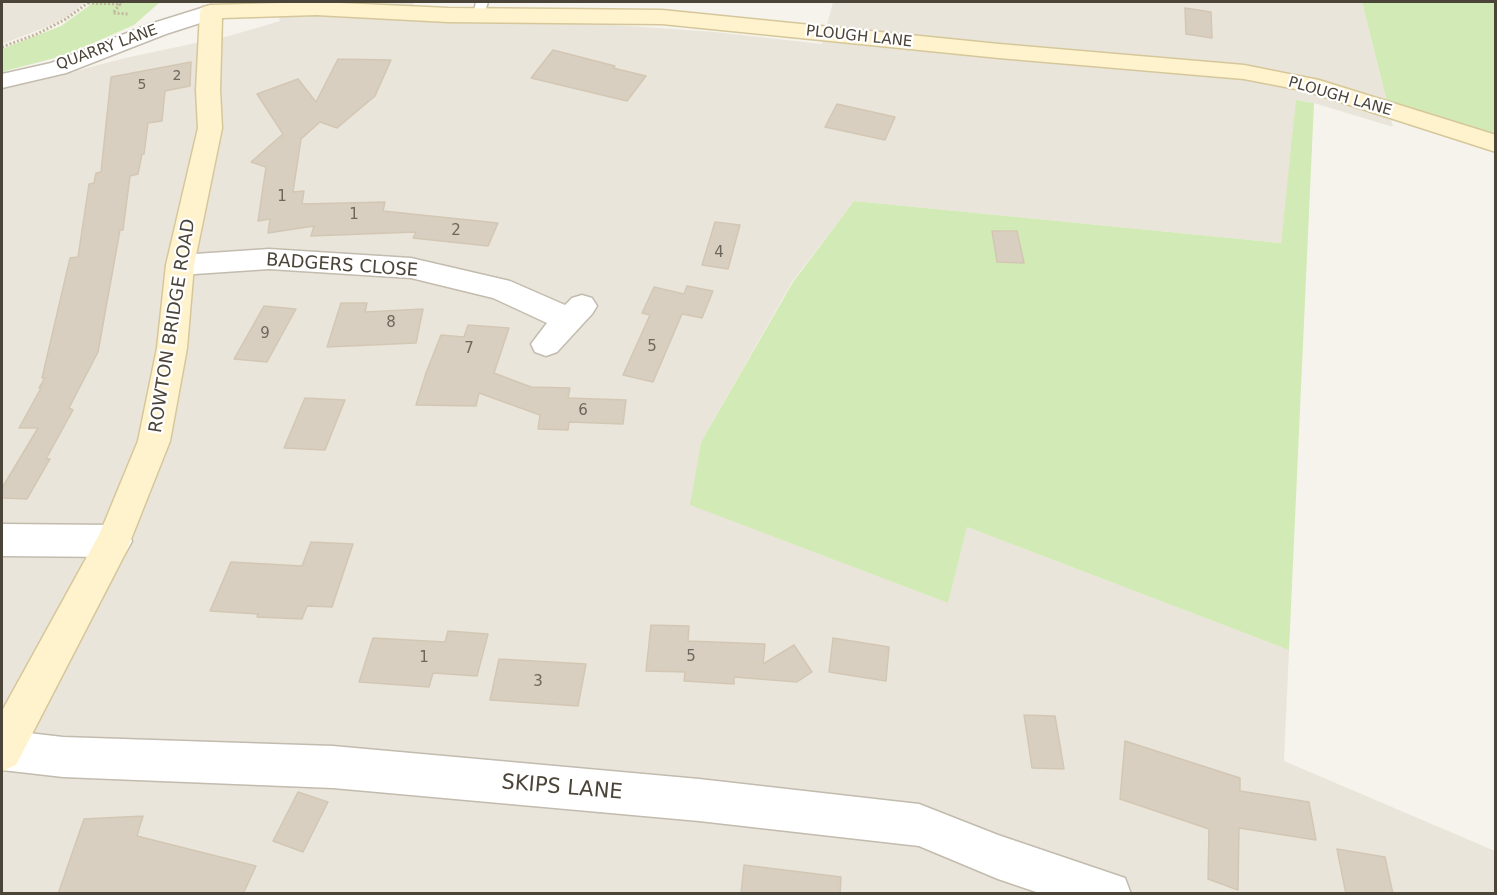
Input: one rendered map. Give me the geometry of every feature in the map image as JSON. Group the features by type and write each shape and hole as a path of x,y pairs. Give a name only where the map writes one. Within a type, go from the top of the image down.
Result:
{"street":[{"name":"PLOUGH LANE","path":"208,7 481,8 662,17 999,51 1244,72 1311,85 1496,144"},
{"name":"QUARRY LANE","path":"2,81 58,68 208,7"},
{"name":"ROWTON BRIDGE ROAD","path":"2,750 114,541 154,441 172,348 180,265 210,128 208,7"},
{"name":"BADGERS CLOSE","path":"180,265 269,259 411,268 576,312 546,344"},
{"path":"2,540 114,541"},
{"name":"SKIPS LANE","path":"2,750 63,757 333,767 699,800 919,825 998,857 1109,894"}],"path":[{"path":"2,47 47,29 66,19 89,2"}],"shaded area":[{"path":"2,2 85,2 67,17 2,44"},
{"path":"268,2 414,2 413,21 601,24 715,32 822,44 833,2 1362,2 1393,127 1297,100 1281,243 854,201 792,282 701,442 691,505 948,603 967,527 1289,650 1284,761 1495,851 1495,893 2,894 2,87 34,82 125,58 229,36 280,21 275,3"}],"green space":[{"path":"94,2 160,2 134,25 66,55 5,71 2,76 2,49 61,26"},
{"path":"1362,2 1495,2 1495,136 1387,102"},
{"path":"1296,100 1314,103 1289,650 967,527 948,603 690,505 701,442 793,282 854,201 1281,243"}],"building":[{"path":"1185,8 1211,12 1212,38 1186,34"},
{"path":"553,50 646,76 627,101 531,78"},
{"path":"338,59 391,60 375,96 337,128 320,122 301,139 293,192 304,191 302,204 385,202 383,211 498,223 488,246 413,238 416,232 311,236 314,226 268,233 270,219 258,221 266,167 251,162 283,134 257,94 298,79 316,102"},
{"path":"191,62 190,86 165,91 162,121 148,123 144,154 142,154 138,174 130,176 123,230 120,230 98,352 69,408 73,410 46,459 50,459 27,499 2,498 2,488 38,428 19,428 45,378 42,378 70,258 78,257 89,184 94,183 96,173 101,172 111,77"},
{"path":"837,104 895,117 885,140 825,127"},
{"path":"715,222 740,225 728,269 702,265"},
{"path":"992,231 1017,231 1024,263 997,262"},
{"path":"687,286 713,291 702,318 682,314 653,382 623,375 650,315 642,313 654,287 684,294"},
{"path":"341,303 367,303 365,312 423,309 416,343 327,347"},
{"path":"264,306 296,309 267,362 234,359"},
{"path":"468,325 509,328 494,373 531,387 570,388 568,398 626,400 623,424 569,422 568,430 538,429 540,415 479,393 476,406 416,405 441,335 464,337"},
{"path":"305,398 345,400 325,450 284,448"},
{"path":"311,542 353,544 332,607 307,606 302,619 257,617 258,614 210,611 231,562 302,566"},
{"path":"651,625 689,626 688,641 765,644 763,664 794,645 812,672 797,682 734,677 734,684 684,681 685,672 646,671"},
{"path":"448,631 488,634 477,676 433,673 429,687 359,682 373,638 445,642"},
{"path":"833,638 889,647 886,681 829,672"},
{"path":"499,659 586,664 578,706 490,700"},
{"path":"1024,715 1055,716 1064,769 1032,768"},
{"path":"1125,741 1240,778 1240,791 1309,802 1316,840 1239,828 1238,890 1208,879 1209,829 1120,799"},
{"path":"298,792 328,802 303,852 273,841"},
{"path":"143,816 137,836 256,866 243,894 58,894 84,819"},
{"path":"1337,849 1385,857 1393,894 1346,894"},
{"path":"744,865 841,877 840,894 741,894"}]}
